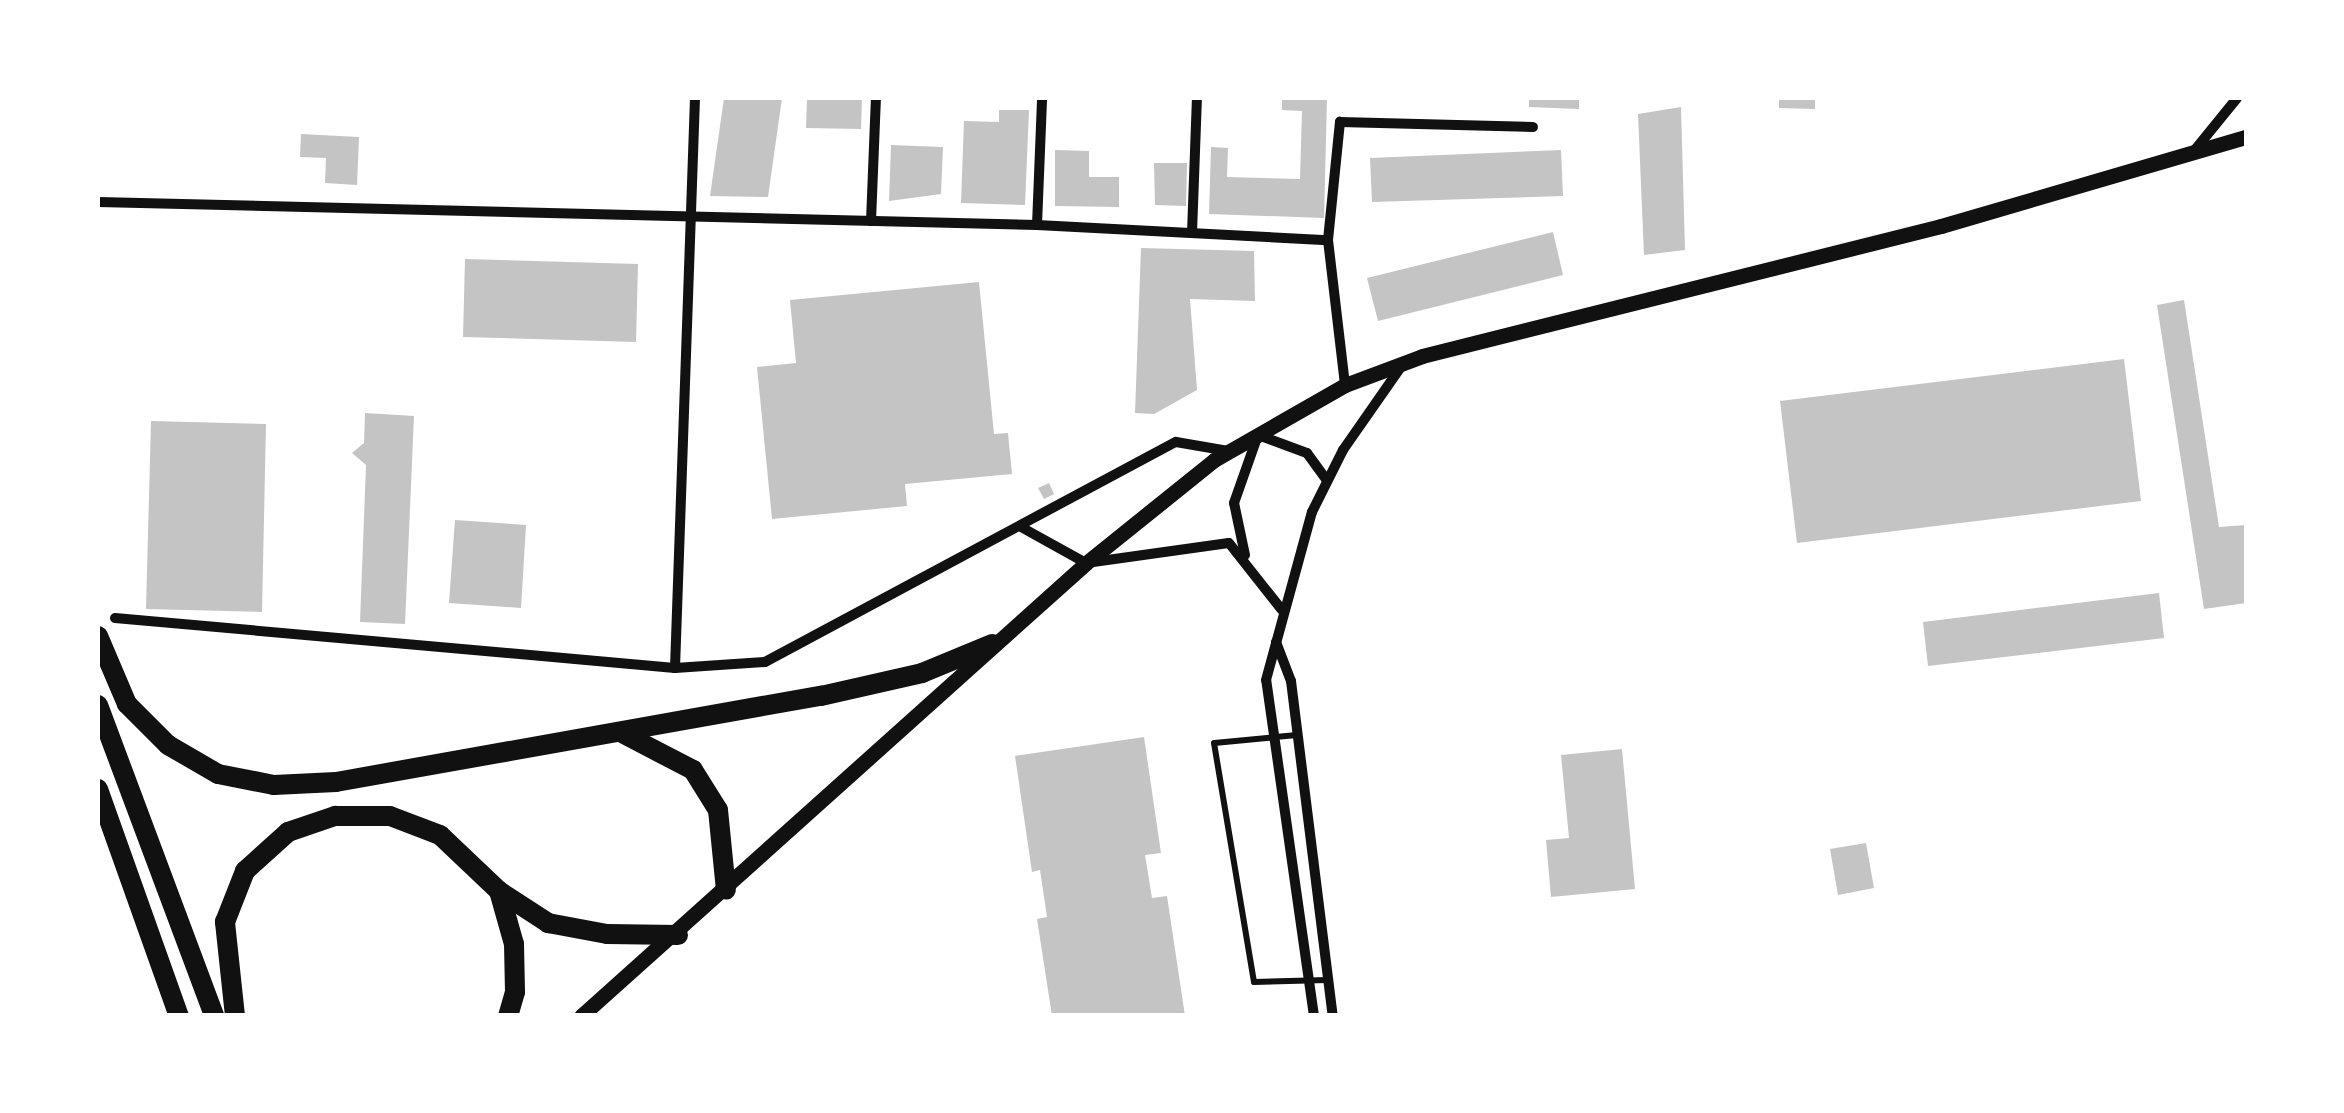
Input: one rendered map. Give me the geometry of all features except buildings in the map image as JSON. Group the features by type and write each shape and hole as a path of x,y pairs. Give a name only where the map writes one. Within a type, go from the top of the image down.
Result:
{"highway":[{"path":"98,636 127,704 168,745 218,774 274,786 336,782 622,733 922,673 992,644"},
{"path":"98,705 214,1016"},
{"path":"622,733 693,770 718,810 726,890"},
{"path":"98,789 179,1016"},
{"path":"235,1016 225,922 245,871 288,832 335,816 390,816 440,834 499,891 548,924 607,934 678,935"},
{"path":"499,891 514,944 515,992 508,1016"}],"street":[{"path":"675,668 695,98"},
{"path":"871,221 876,98"},
{"path":"1037,225 1042,98"},
{"path":"1192,233 1197,98"},
{"path":"2194,152 2237,98"},
{"path":"1345,385 1328,240 1340,122 1533,128"},
{"path":"581,1016 678,935 992,644 1086,563 1229,451 1345,385 1403,363 1941,226 2246,137"},
{"path":"98,202 1037,225 1328,240"},
{"path":"1314,1016 1266,680 1282,610 1328,481 1403,363"},
{"path":"1258,435 1307,452 1328,481"},
{"path":"1245,556 1234,503 1258,435"},
{"path":"115,618 675,668 765,662 1176,442 1229,451"},
{"path":"1021,527 1086,563 1229,543 1245,556 1282,610"},
{"path":"1276,640 1291,682 1332,1016"}],"lane":[{"path":"1297,735 1214,742 1254,982 1327,980"}]}
